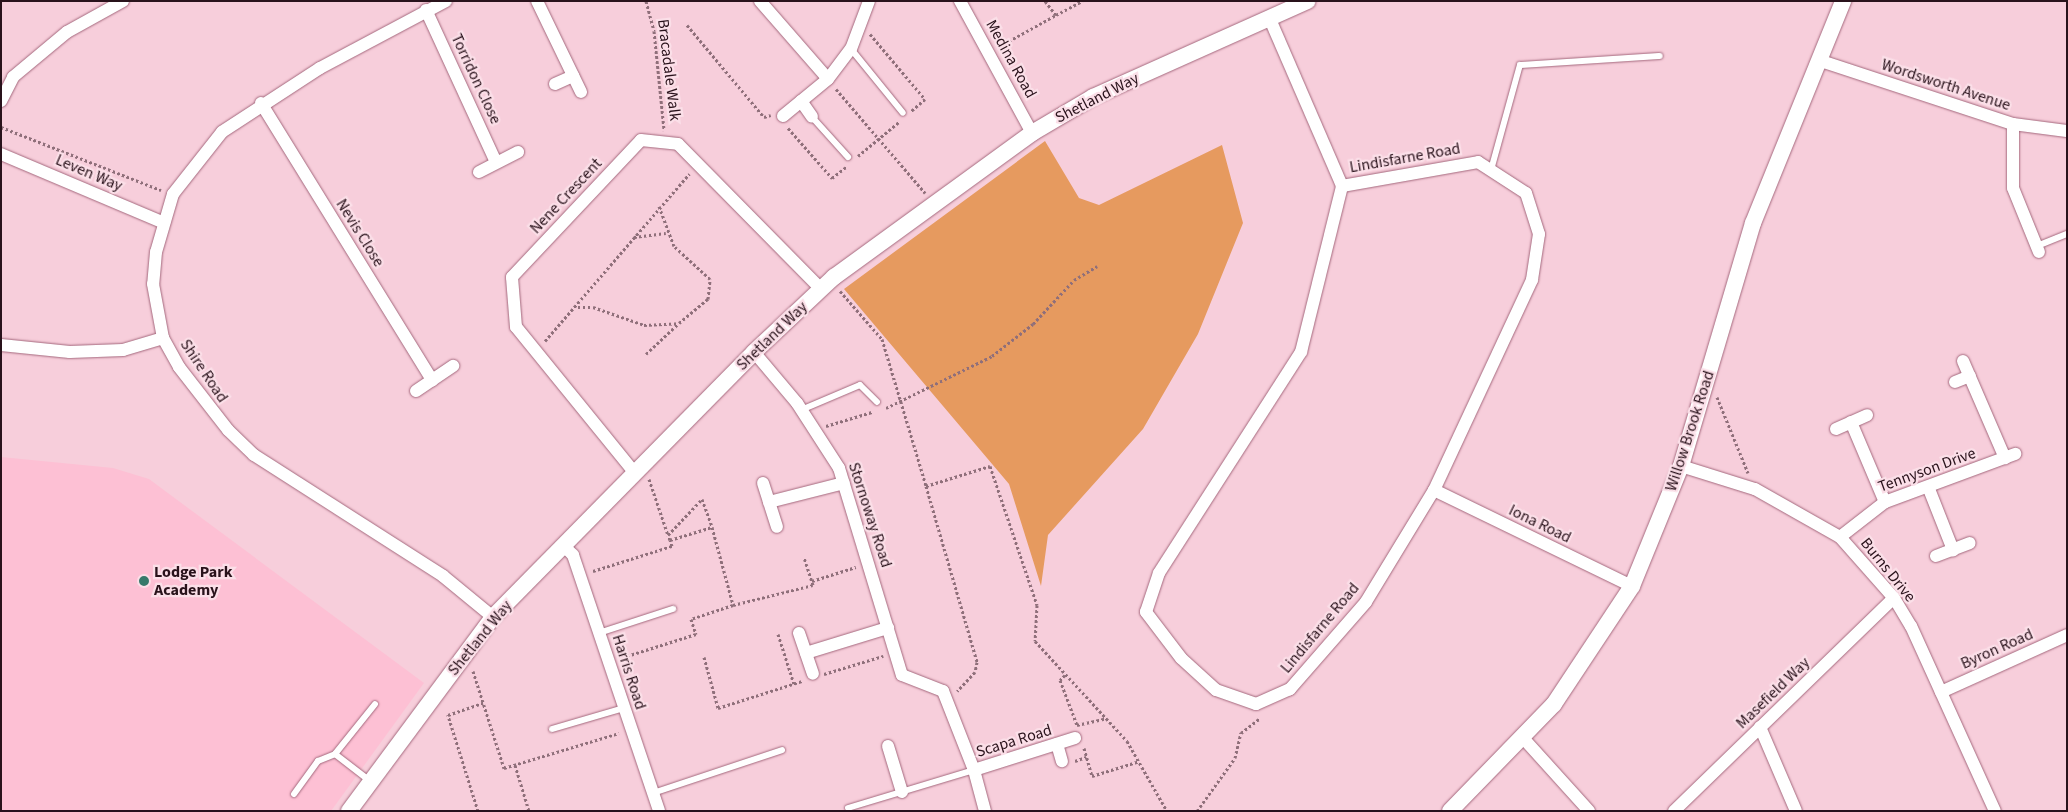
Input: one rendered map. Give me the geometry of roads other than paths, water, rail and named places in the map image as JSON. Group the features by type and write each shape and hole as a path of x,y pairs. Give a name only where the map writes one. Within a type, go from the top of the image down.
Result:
{"street":[{"path":"1,101 13,77 66,32 123,1"},
{"name":"Shire Road","path":"446,1 426,10 261,103 222,132 172,194 164,223 153,284 163,338 211,413 254,455 443,576 493,617"},
{"path":"537,1 581,92"},
{"path":"760,1 828,79"},
{"path":"783,116 828,79 851,49 859,22 869,1"},
{"name":"Medina Road","path":"960,1 1032,133"},
{"name":"Shetland Way","path":"349,811 493,617 754,352 826,285 933,203 1032,133 1094,98 1308,1"},
{"name":"Willow Brook Road","path":"1450,811 1524,739 1554,704 1632,586 1680,466 1753,223 1843,1"},
{"name":"Torridon Close","path":"426,10 496,162"},
{"name":"Lindisfarne Road","path":"1270,17 1342,186 1301,352 1159,573 1146,612 1181,658 1216,690 1256,704 1290,689 1366,602 1434,490 1532,280 1539,234 1526,193 1478,162 1342,186"},
{"name":"Wordsworth Avenue","path":"1818,60 2013,124 2067,131"},
{"path":"555,84 573,76"},
{"path":"801,101 812,116"},
{"name":"Nevis Close","path":"261,103 432,380"},
{"path":"2013,124 2013,188 2038,248"},
{"name":"Nene Crescent","path":"637,470 516,327 512,277 641,140 678,144 826,285"},
{"path":"479,172 518,152"},
{"name":"Leven Way","path":"1,154 164,223"},
{"path":"1,345 70,352 123,350 163,338"},
{"name":"Stornoway Road","path":"754,352 815,429 844,483 902,675 942,691 948,700 974,770"},
{"name":"Tennyson Drive","path":"1840,537 1885,502 1929,489 2010,456 1963,361"},
{"path":"416,391 453,366"},
{"path":"1955,382 1970,376"},
{"path":"1836,429 1867,415"},
{"path":"1851,422 1885,502"},
{"name":"Burns Drive","path":"1680,466 1755,489 1840,537 1894,598 1995,811"},
{"path":"769,502 844,483"},
{"path":"763,484 777,528"},
{"path":"1929,489 1953,550"},
{"name":"Iona Road","path":"1434,490 1632,586"},
{"path":"1936,556 1970,543"},
{"name":"Harris Road","path":"564,546 574,555 659,811"},
{"name":"Masefield Way","path":"1674,811 1894,598"},
{"path":"806,653 888,628"},
{"path":"799,633 811,677"},
{"name":"Byron Road","path":"1940,692 2067,635"},
{"path":"1760,727 1796,811"},
{"name":"Scapa Road","path":"985,811 974,770 1079,738"},
{"path":"1524,739 1589,811"},
{"path":"1057,744 1062,761"},
{"path":"888,746 902,792"}],"lane":[{"path":"851,49 903,113"},
{"path":"1491,170 1520,66 1660,56"},
{"path":"812,116 848,157"},
{"path":"2038,248 2067,234"},
{"path":"801,410 860,385 877,402"},
{"path":"600,633 673,609"},
{"path":"294,794 318,762 335,754 375,704"},
{"path":"552,728 624,708"},
{"path":"653,793 782,750"},
{"path":"335,754 371,782"},
{"path":"848,808 974,770"}],"place":[{"name":"Lodge Park Academy","path":"144,581"}]}
